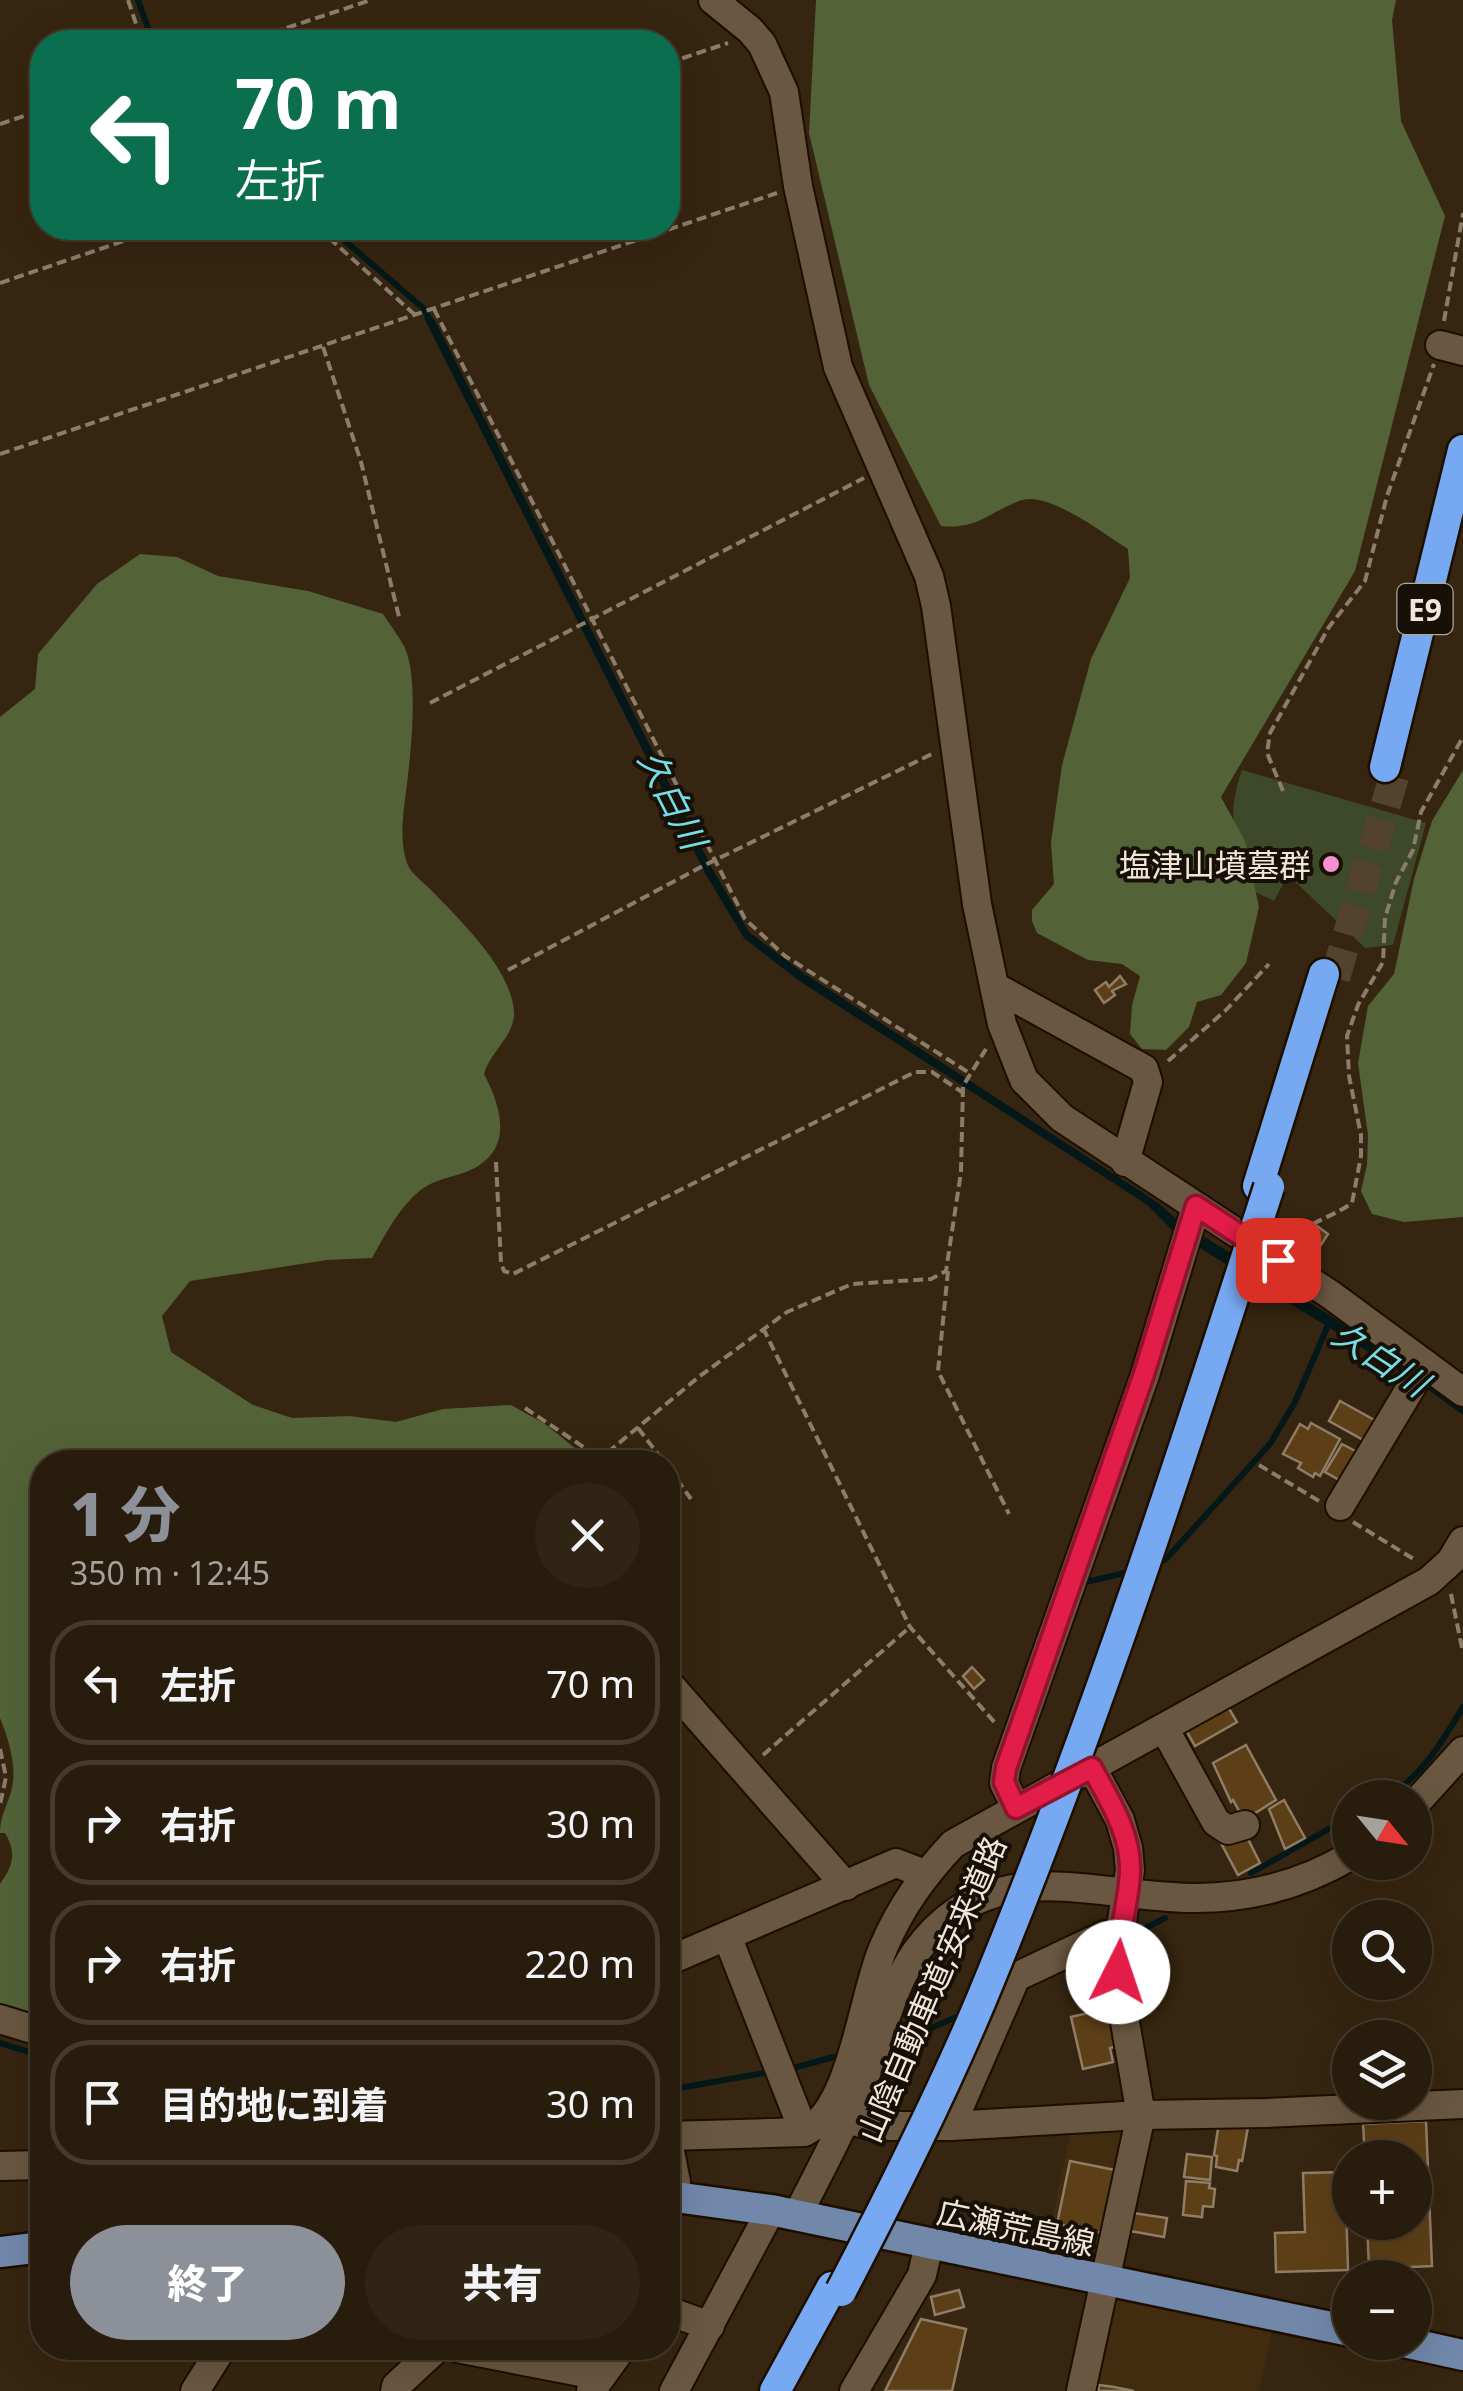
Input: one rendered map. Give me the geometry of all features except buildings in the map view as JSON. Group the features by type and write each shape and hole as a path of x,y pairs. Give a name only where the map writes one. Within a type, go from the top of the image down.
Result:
{"highway":[{"name":"E9","path":"1463,450 1390,768 1463,499"},
{"name":"山陰自動車道;安来道路","path":"784,2391 936,2099 1042,1849 1184,1448 1329,976"},
{"name":"山陰自動車道;安来道路","path":"775,2391 837,2289"}],"main road":[{"name":"広瀬荒島線","path":"680,2198 784,2213 1332,2328"},
{"path":"0,2252 30,2248"},
{"path":"1432,2348 1463,2355"}],"street":[{"path":"713,0 762,44 784,92 798,186 838,367 929,576 977,904 1002,1024 1024,1080 1062,1118 1332,1295 1419,1372 1463,1392"},
{"path":"997,988 1144,1069 1148,1082 1126,1162"},
{"path":"1016,1808 1004,1782 1016,1740 1144,1374 1196,1206"},
{"path":"1340,1506 1419,1372"},
{"path":"680,2137 804,2132 817,2127 850,2061 882,1950 907,1900 953,1844 1440,1574 1463,1542"},
{"path":"680,1697 846,1886"},
{"path":"1164,1728 1216,1822 1228,1830 1245,1825"},
{"path":"1432,1785 1463,1751"},
{"path":"1081,2391 1141,2115 1120,1993 1117,1952 1130,1870 1128,1848 1120,1820 1092,1768"},
{"path":"680,1956 896,1864 925,1874"},
{"path":"674,2391 710,2326 845,2119 901,1977 936,1928 963,1906 1009,1888 1080,1886 1190,1898 1258,1892 1332,1865"},
{"path":"951,2126 1016,1977 1105,1935 1120,1936"},
{"path":"727,1936 804,2132"},
{"path":"0,2020 30,2029"},
{"path":"845,2119 873,2126 951,2126 1463,2104"},
{"path":"0,2166 30,2165"},
{"path":"854,2391 922,2275 929,2244"},
{"path":"680,2315 710,2326"},
{"path":"195,2391 214,2360"},
{"path":"395,2391 424,2360"},
{"path":"503,2360 596,2384 613,2360"}],"path":[{"path":"128,0 138,30"},
{"path":"280,30 371,0"},
{"path":"680,60 725,44 750,30"},
{"path":"0,124 30,114"},
{"path":"680,226 798,186"},
{"path":"1282,791 1267,753 1274,723 1328,628 1365,581 1391,482 1452,348 1463,212"},
{"path":"0,283 127,240"},
{"path":"332,240 418,314"},
{"path":"0,454 639,240"},
{"path":"433,310 712,862 745,918 770,945 970,1075"},
{"path":"323,347 361,462 400,621"},
{"path":"430,703 882,469"},
{"path":"1288,1248 1301,1229 1336,1215 1352,1203 1361,1135 1348,1076 1347,1036 1358,1004 1383,962 1385,918 1396,882 1413,850 1421,812 1463,737"},
{"path":"508,970 712,862 929,755 955,747"},
{"path":"1144,1069 1166,1063 1226,1010 1269,964"},
{"path":"1002,1024 963,1089 961,1172 938,1371 1009,1514"},
{"path":"496,1162 501,1263 504,1271 513,1274 915,1072 932,1072 963,1089"},
{"path":"611,1450 786,1312 841,1287 862,1282 932,1279 949,1266"},
{"path":"763,1328 910,1627 1000,1729 1016,1740"},
{"path":"524,1408 585,1450"},
{"path":"638,1428 655,1450"},
{"path":"680,1483 691,1498"},
{"path":"1440,1574 1451,1594 1463,1653"},
{"path":"744,1771 910,1627"},
{"path":"0,1749 6,1777 0,1804"}],"shaded area":[{"path":"1132,2125 1103,2267 1045,2255 1071,2128"},
{"path":"1109,2293 1273,2327 1259,2391 1089,2391"}],"green space":[{"path":"816,0 1396,0 1392,20 1401,121 1445,216 1355,571 1221,797 1245,841 1259,907 1246,963 1221,995 1197,1002 1189,1027 1166,1050 1142,1049 1130,1034 1140,976 1122,964 1088,960 1037,933 1032,921 1032,910 1054,884 1051,842 1062,765 1091,659 1130,578 1128,549 1062,508 1034,499 1022,500 965,525 941,526 869,385 809,133"},
{"path":"140,554 177,557 218,576 308,591 383,614 409,659 413,694 402,832 407,864 495,963 512,997 514,1014 510,1030 484,1074 499,1116 498,1142 492,1154 466,1172 422,1189 394,1220 372,1258 327,1260 190,1281 162,1316 171,1352 253,1405 292,1418 349,1416 396,1422 443,1409 511,1405 545,1424 577,1450 30,1450 30,2012 0,2006 0,1884 12,1853 0,1827 12,1788 13,1770 0,1718 0,717 35,689 38,654 97,584"},
{"path":"1242,770 1426,823 1393,945 1365,948 1288,875 1274,901 1249,889 1233,816"},
{"path":"1463,770 1463,1217 1404,1222 1372,1214 1361,1191 1368,1135 1358,1063 1368,1006 1394,974 1414,879 1432,821"}],"water":[{"path":"424,318 434,319 712,868 749,932 802,972 1157,1202 1179,1221 1379,1346 1463,1405 1463,1415 1419,1383 1174,1232 1146,1204 798,980 744,938 705,873"}],"waterway":[{"name":"久白川","path":"138,0 149,30"},
{"name":"久白川","path":"344,240 423,308 430,320"},
{"path":"1155,1565 1166,1559 1270,1444 1295,1402 1329,1323"},
{"path":"1086,1582 1133,1571"},
{"path":"1410,1780 1439,1746 1463,1707"},
{"path":"1251,1873 1332,1827"},
{"path":"1132,1935 1165,1918"},
{"path":"909,2038 963,2014"},
{"path":"0,2043 30,2052"},
{"path":"790,2069 833,2057"},
{"path":"680,2088 770,2072"}],"tunnel":[{"path":"1335,978 1396,770"}],"place":[{"name":"塩津山墳墓群","path":"1331,864"}],"route":[{"path":"1118,1972 1117,1952 1130,1870 1128,1848 1120,1820 1092,1768 1016,1808 1004,1782 1006,1768 1144,1374 1196,1206 1278,1260"}]}
